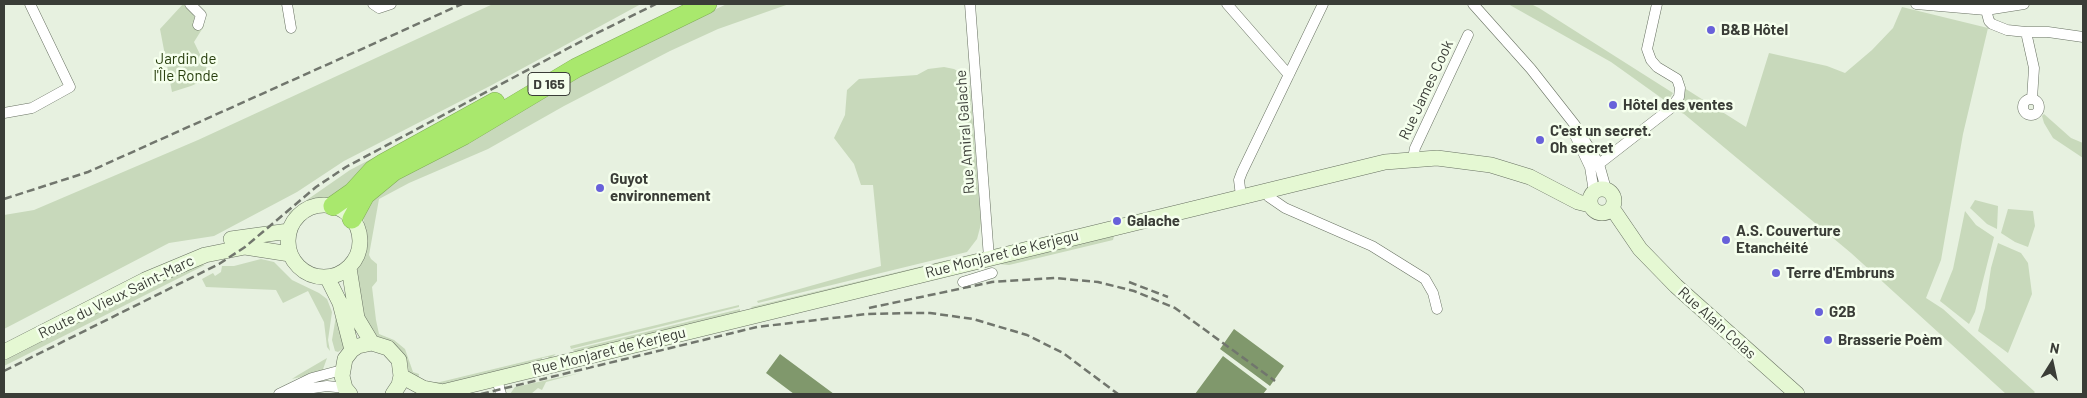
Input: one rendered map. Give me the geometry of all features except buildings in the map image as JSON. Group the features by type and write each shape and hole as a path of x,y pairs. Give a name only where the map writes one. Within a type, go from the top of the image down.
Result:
{"highway":[{"name":"D 165","path":"333,206 353,192 373,170 384,163 575,56 679,4"},
{"name":"D 165","path":"352,218 365,195 394,172 464,135 576,68 708,4"}],"street":[{"path":"4,112 32,108 70,87 30,4"},
{"path":"190,4 201,15 198,25"},
{"path":"287,4 291,28"},
{"path":"373,4 378,8 391,4"},
{"name":"Rue Amiral Galache","path":"970,4 989,258"},
{"path":"1227,4 1289,75"},
{"path":"1241,196 1239,180 1242,172 1323,4"},
{"name":"Rue Alain Colas","path":"1473,4 1531,69 1575,125 1599,164 1599,200"},
{"path":"1599,164 1671,108 1679,97 1680,88 1677,79 1657,67 1651,60 1647,49 1657,4"},
{"path":"1916,4 1986,10 2024,4"},
{"path":"1986,10 1989,21 1992,24 2007,30 2048,32 2083,37"},
{"path":"2026,32 2034,68 2032,99"},
{"name":"Rue James Cook","path":"1413,158 1415,148 1468,35"},
{"name":"Rue Alain Colas","path":"1563,112 1590,166 1599,200 1613,228 1640,249 1676,286 1797,394"},
{"name":"Rue Monjaret de Kerjegu","path":"402,376 423,388 451,392 497,379 1265,190 1369,165 1413,158 1451,159 1491,165 1530,177 1560,192 1599,200"},
{"path":"1265,190 1269,197 1285,208 1372,246 1425,279 1433,293 1437,309"},
{"path":"322,205 344,210 352,218 359,230 360,244 357,257 348,268 338,274 327,277 315,276 305,272 296,264 290,254 288,243 289,231 297,217 311,207 322,205"},
{"name":"Route du Vieux Saint-Marc","path":"4,344 185,252 224,240 289,231"},
{"name":"Route du Vieux Saint-Marc","path":"4,352 145,280 205,255 245,247 290,254"},
{"path":"348,268 357,318 372,343"},
{"path":"963,282 992,273"},
{"path":"327,277 340,303 352,350"},
{"path":"281,393 316,387 348,391 342,370 345,360 352,350 372,343 388,348 394,353 401,368 402,376 397,394"},
{"path":"281,393 312,378 342,370"},
{"path":"497,379 501,394"}],"green space":[{"name":"Jardin de l'Île Ronde","path":"183,4 192,12 196,21 204,26 194,42 211,77 172,92 160,29"},
{"path":"493,4 641,4 490,86 344,161 297,192 214,236 169,243 4,329 4,215 34,210 198,140"},
{"path":"727,4 789,4 718,29 670,51 564,106 488,149 409,183 379,199 369,255 377,264 377,281 372,287 376,320 379,334 394,340 405,349 413,372 419,374 418,379 410,376 407,362 398,347 386,339 376,336 360,310 355,273 366,251 368,241 363,218 374,193 536,99 669,30"},
{"path":"1508,4 1531,4 1539,8 1673,93 1667,102 1611,62"},
{"path":"1902,7 1988,28 1963,134 1941,260 1926,298 1943,309 2035,392 2033,394 2006,394 1851,253 1684,114 1671,108 1678,84 1746,127 1769,53 1827,66 1845,73 1872,50 1893,28"},
{"path":"944,67 961,73 970,87 981,224 977,239 967,252 758,303 757,301 881,266 873,185 861,185 854,164 834,138 845,115 847,90 859,79 917,75 928,69"},
{"path":"2044,114 2071,138 2083,143 2083,158 2053,138 2044,123 2042,116"},
{"path":"438,124 330,198 310,201 303,204 291,215 288,213 350,170"},
{"path":"1975,200 1998,206 1997,229 1987,224 1970,208"},
{"path":"2008,209 2033,211 2035,226 2028,247 2015,242 2001,233"},
{"path":"1965,211 1976,225 1994,237 1975,312 1969,324 1940,301 1953,269"},
{"path":"1111,234 1114,236 1113,240 1009,265 998,264"},
{"path":"1998,243 2021,253 2028,263 2032,294 2008,353 1978,331 1985,308 1991,268"},
{"path":"261,259 274,262 292,280 327,299 332,312 328,340 330,351 327,347 324,322 308,291 283,303 276,290 206,287 202,279 213,273 215,276 221,272 222,266 234,266"},
{"path":"948,260 946,263 753,309 751,307"},
{"path":"205,265 4,366 4,361 105,309 109,310 108,308 140,291"},
{"path":"739,305 739,307 571,349 570,346"},
{"path":"740,309 740,312 577,352 572,350"},
{"path":"336,316 345,343 344,348 338,352 335,351 332,340"},
{"path":"556,354 549,359 548,357 542,358 542,360 442,385 424,382 440,382"},
{"path":"327,358 322,372 292,379 298,375"},
{"path":"580,373 546,382 542,390 538,388 531,394 510,394 515,387"}],"shaded area":[{"path":"1234,329 1284,366 1270,386 1220,349"},
{"path":"780,354 834,394 794,394 766,373"},
{"path":"1223,356 1267,389 1263,394 1195,394"}],"railway":[{"path":"4,199 88,172 462,4"},
{"path":"4,371 219,264 245,247 316,187 346,167 593,35 656,4"},
{"path":"869,308 992,282 1055,278 1098,282 1134,291 1175,308 1275,381"},
{"path":"1129,282 1168,297"},
{"path":"481,394 757,327 867,314 908,313 930,313 973,319 1027,335 1063,353 1118,394"}],"place":[{"name":"B&B Hôtel","path":"1711,30"},
{"name":"Hôtel des ventes","path":"1613,105"},
{"name":"C'est un secret. Oh secret","path":"1540,140"},
{"name":"Guyot environnement","path":"600,188"},
{"name":"Galache","path":"1117,221"},
{"name":"A.S. Couverture Etanchéité","path":"1726,240"},
{"name":"Terre d'Embruns","path":"1776,273"},
{"name":"G2B","path":"1819,312"},
{"name":"Brasserie Poèm","path":"1828,340"}]}
